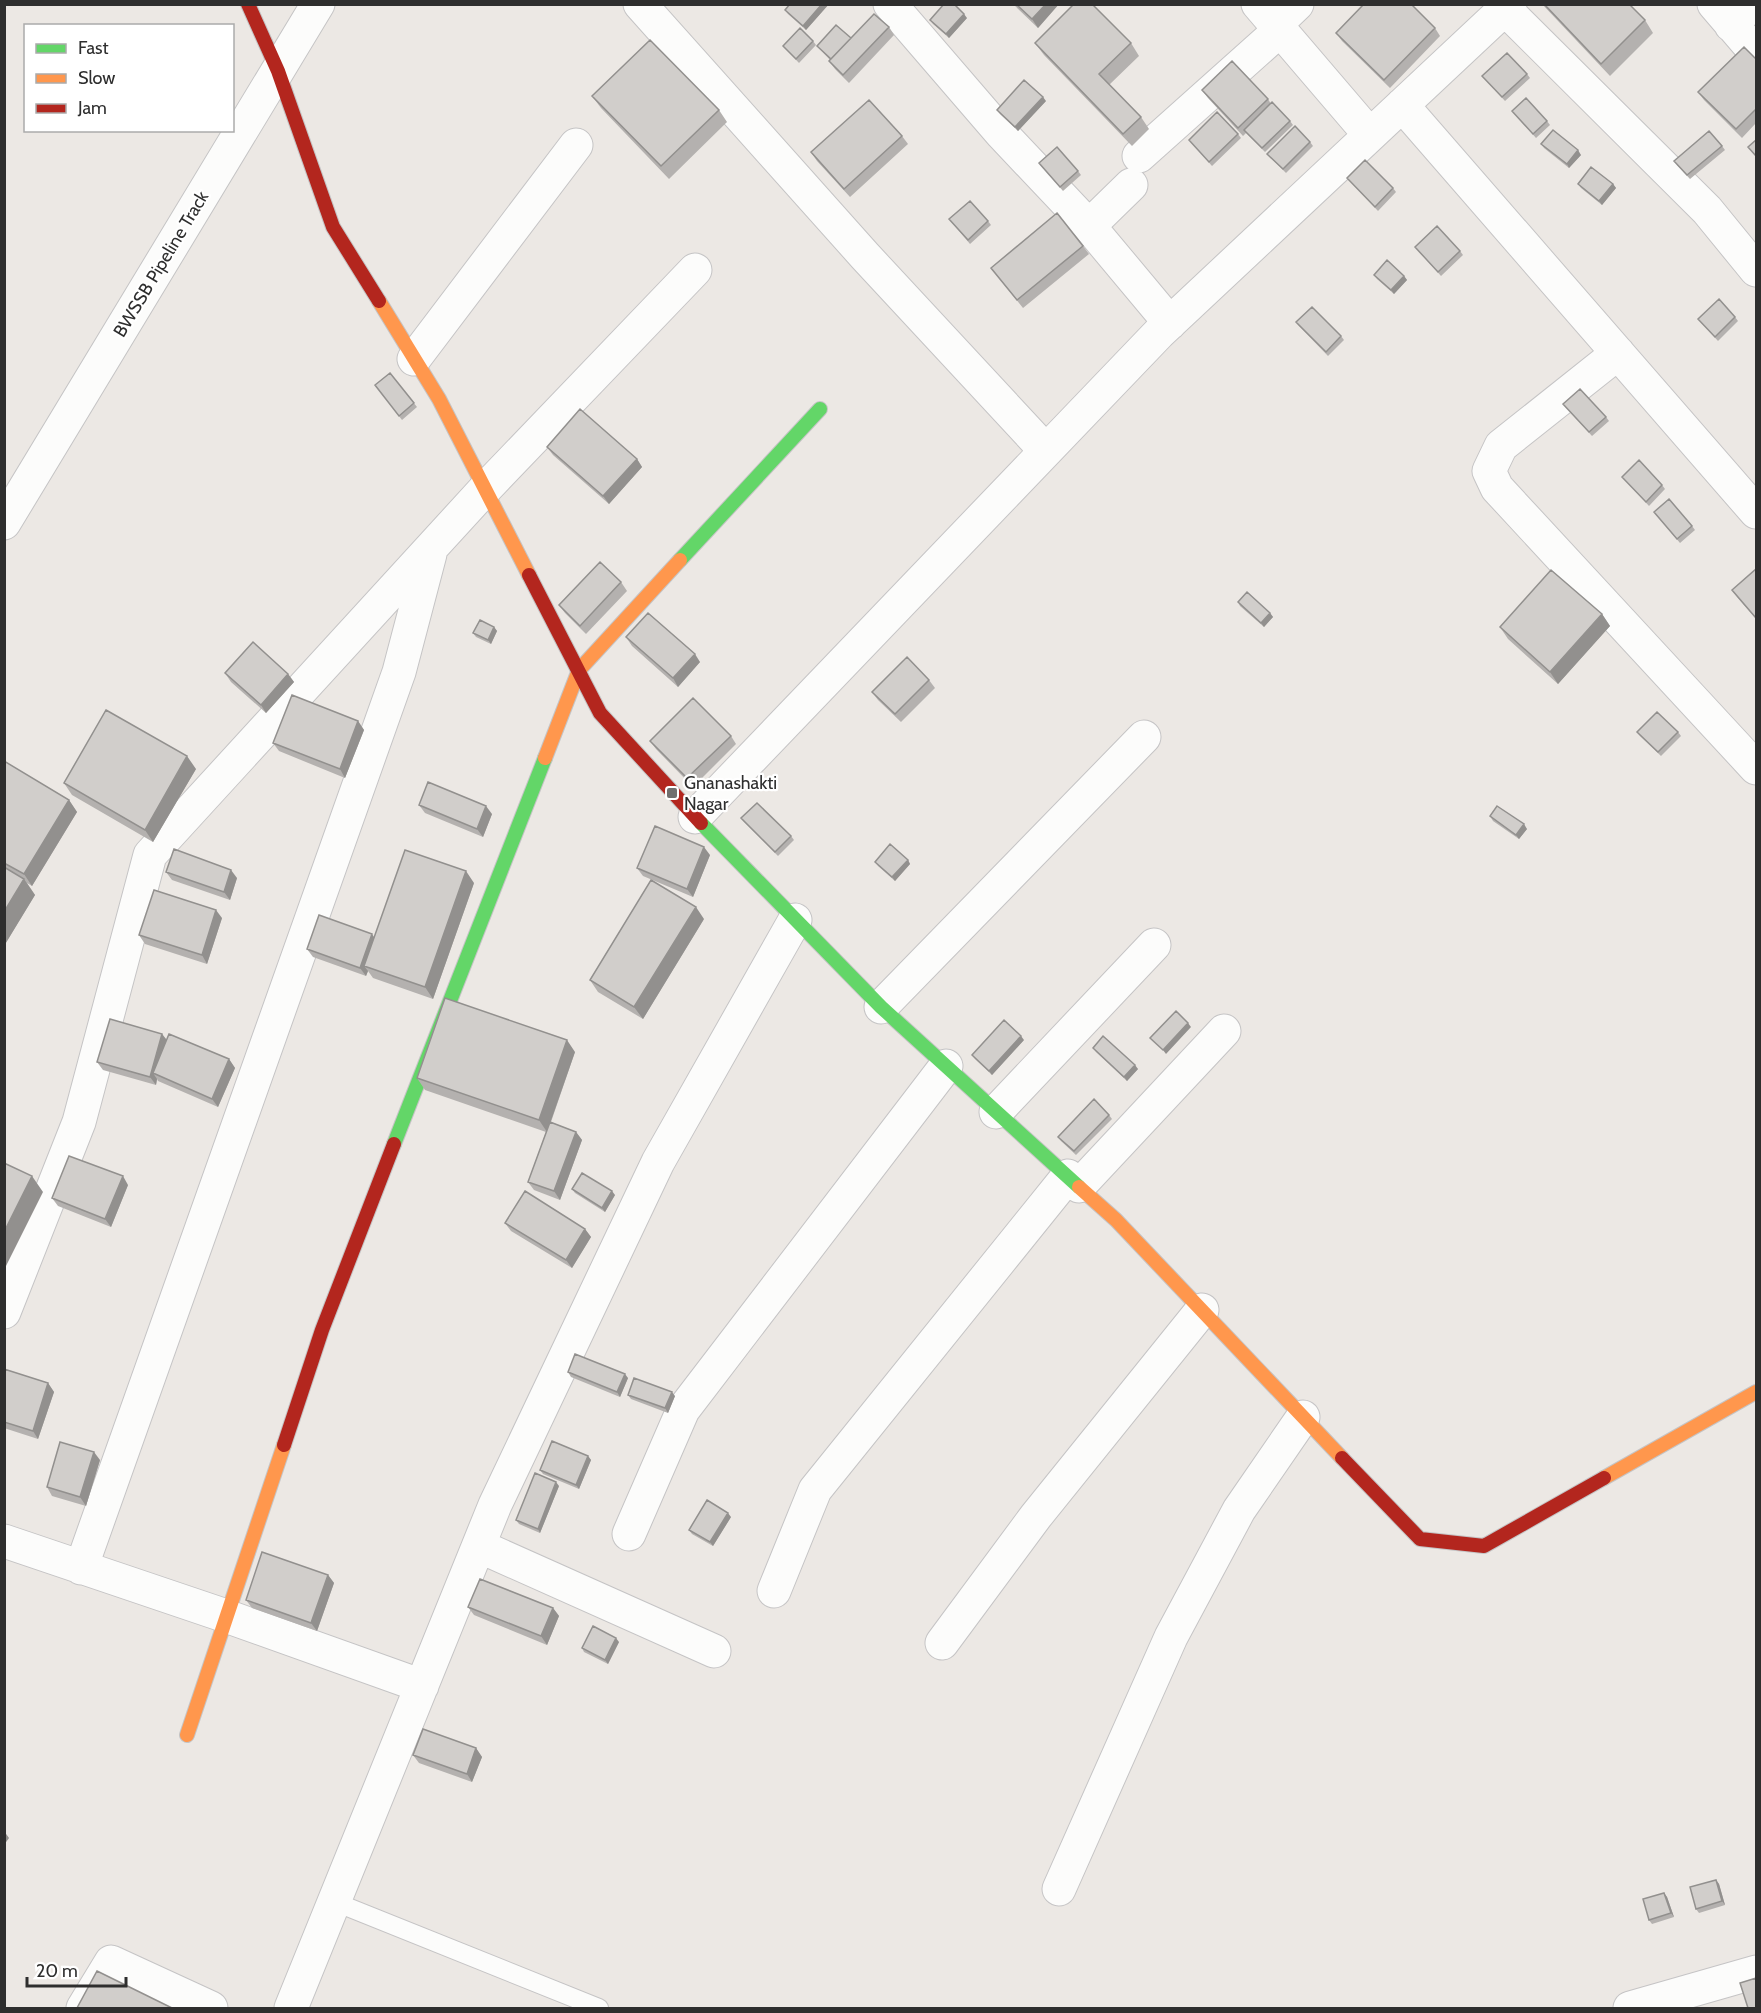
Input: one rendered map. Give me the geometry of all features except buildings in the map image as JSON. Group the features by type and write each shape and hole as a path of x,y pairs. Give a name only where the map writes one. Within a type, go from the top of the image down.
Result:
{"street":[{"path":"248,4 278,70 333,227 439,399 600,713 695,817 881,1007 1116,1220 1419,1539 1484,1546 1756,1392"},
{"name":"BWSSB Pipeline Track","path":"9,501 318,4"},
{"path":"640,4 865,256 1046,451"},
{"path":"890,4 1002,134 1089,226 1170,323"},
{"path":"695,817 1170,323 1507,7 1707,210 1756,270"},
{"path":"1732,11 1756,53"},
{"path":"1089,226 1135,171 1278,16 1370,135"},
{"path":"1402,105 1756,512"},
{"path":"414,359 576,144"},
{"path":"4,1312 79,1122 150,855 485,489 695,270"},
{"path":"1618,353 1501,446 1489,471 1497,488 1756,768"},
{"path":"187,1735 322,1330 579,670 820,409"},
{"path":"81,1568 395,683 431,549"},
{"path":"881,1007 1144,737"},
{"path":"291,2008 495,1505 658,1162 795,920"},
{"path":"996,1112 1154,945"},
{"path":"774,1591 815,1490 1074,1181 1224,1031"},
{"path":"629,1534 683,1410 946,1066"},
{"path":"942,1643 1036,1516 1202,1310"},
{"path":"1059,1889 1171,1637 1239,1510 1303,1417"},
{"path":"4,1540 422,1686"},
{"path":"479,1546 714,1651"},
{"path":"82,2008 111,1962 211,2008"},
{"path":"1630,2008 1756,1972"}],"lane":[{"path":"335,1902 599,2008"}],"traffic: fast":[{"path":"680,560 820,409"},
{"path":"394,1144 545,758"},
{"path":"701,823 881,1007 1079,1187"}],"traffic: slow":[{"path":"379,301 439,399 529,575"},
{"path":"545,758 579,670 680,560"},
{"path":"1079,1187 1116,1220 1342,1458"},
{"path":"1604,1478 1756,1392"},
{"path":"187,1735 284,1445"}],"traffic: jam":[{"path":"248,4 278,71 333,227 379,301"},
{"path":"529,575 600,713 701,823"},
{"path":"284,1445 322,1330 394,1144"},
{"path":"1342,1458 1420,1539 1484,1546 1604,1478"}],"place":[{"name":"Gnanashakti Nagar","path":"672,793"}]}
